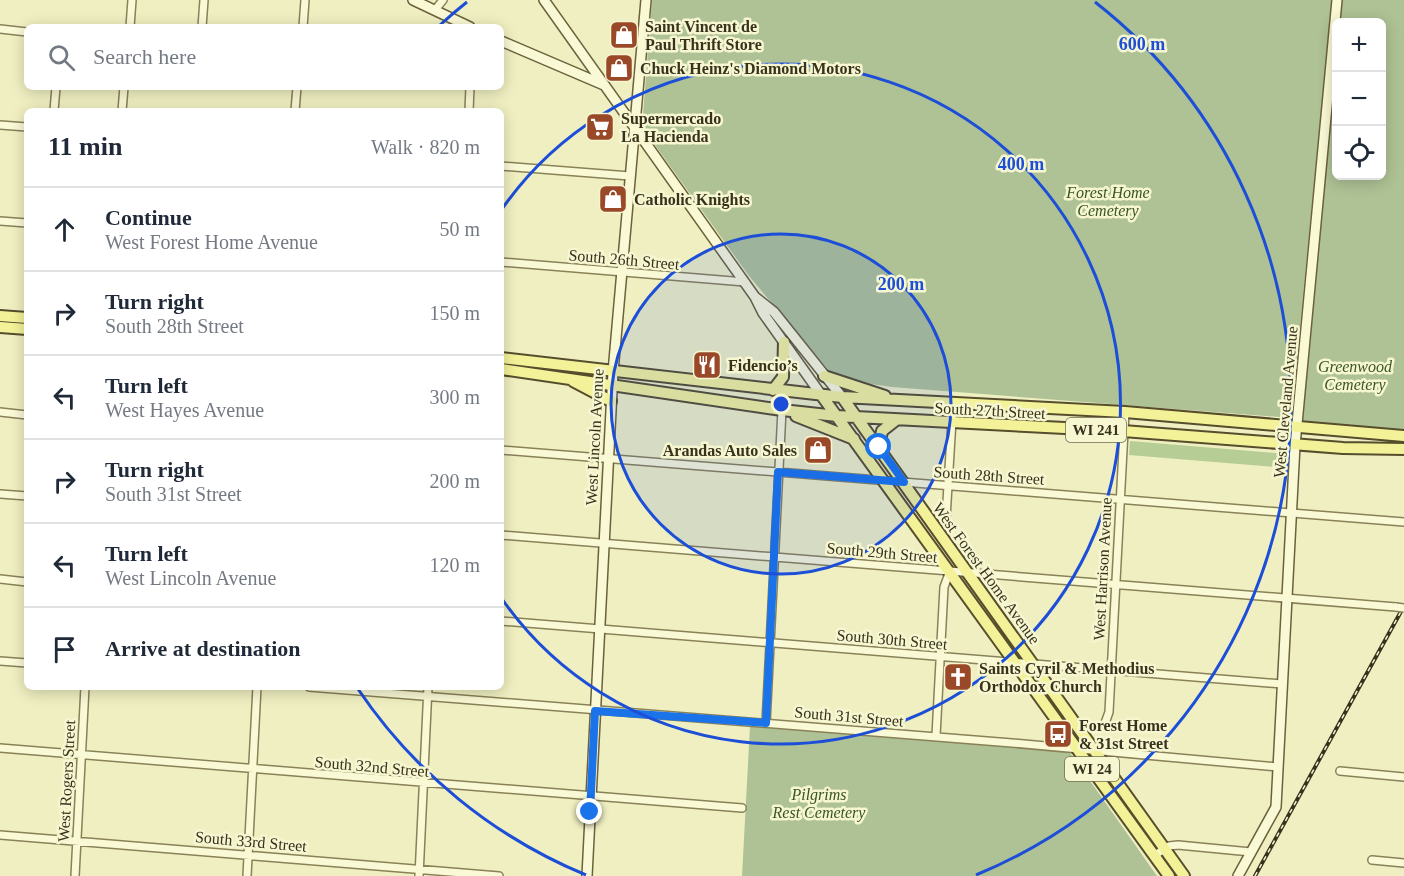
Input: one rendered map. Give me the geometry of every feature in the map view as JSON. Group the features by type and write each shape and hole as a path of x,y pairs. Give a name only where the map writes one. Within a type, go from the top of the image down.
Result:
{"main road":[{"path":"413,0 464,24"},
{"name":"West Forest Home Avenue","path":"544,0 756,297 763,313 822,396 1169,876"},
{"name":"West Lincoln Avenue","path":"587,876 612,385 646,0"},
{"name":"West Cleveland Avenue","path":"1251,852 1276,807 1295,445 1337,0"},
{"path":"504,42 604,85"},
{"path":"569,72 579,66 582,54"},
{"name":"West Forest Home Avenue","path":"756,297 774,312 879,447 1184,876"},
{"path":"0,316 24,318"},
{"path":"0,327 24,329"},
{"path":"773,390 783,377 784,342"},
{"name":"South 27th Street","path":"504,358 842,398 1125,412 1404,436"},
{"name":"South 27th Street","path":"504,369 837,416 1123,431 1295,445 1404,449"},
{"path":"824,376 902,401"},
{"path":"568,378 611,401"},
{"path":"782,410 854,440"},
{"path":"879,447 882,431 896,420"},
{"path":"1238,876 1251,852"}],"street":[{"path":"130,24 132,0"},
{"path":"202,24 204,0"},
{"path":"303,24 305,0"},
{"path":"435,10 443,0"},
{"path":"0,29 24,32"},
{"path":"54,108 56,90"},
{"path":"122,108 124,90"},
{"path":"295,108 297,90"},
{"path":"469,108 470,90"},
{"path":"0,125 24,128"},
{"path":"504,166 630,176"},
{"path":"0,221 24,223"},
{"name":"South 26th Street","path":"504,262 745,282"},
{"path":"946,518 953,404"},
{"path":"766,723 782,410"},
{"path":"0,412 24,415"},
{"name":"West Harrison Avenue","path":"1104,726 1108,717 1125,412"},
{"name":"South 28th Street","path":"504,450 1404,522"},
{"path":"0,494 24,496"},
{"name":"South 29th Street","path":"504,535 1400,607"},
{"path":"936,736 944,587 950,571"},
{"path":"0,579 24,582"},
{"name":"South 30th Street","path":"504,621 1282,684"},
{"path":"0,661 24,663"},
{"name":"West Rogers Street","path":"75,876 85,690"},
{"path":"247,876 257,690"},
{"name":"South 31st Street","path":"345,690 936,736 1278,767"},
{"path":"419,873 428,690"},
{"name":"South 32nd Street","path":"0,748 742,808"},
{"path":"1340,771 1404,777"},
{"name":"South 33rd Street","path":"0,835 248,855 419,873 499,876"},
{"path":"1155,855 1164,849 1178,845 1251,852"},
{"path":"1372,860 1404,863"}],"green space":[{"name":"Forest Home Cemetery","path":"652,0 1332,0 1291,418 892,387 836,379 749,276 642,127"},
{"name":"Greenwood Cemetery","path":"1341,0 1404,0 1404,430 1307,423 1302,420 1332,93 1332,180 1386,180 1386,18 1339,18"},
{"path":"1130,441 1287,454 1287,468 1129,455"},
{"name":"Pilgrims Rest Cemetery","path":"750,726 1069,751 1157,876 742,876"}],"railway":[{"path":"1255,876 1404,606"}],"place":[{"name":"Saint Vincent de Paul Thrift Store","path":"624,35"},
{"name":"Chuck Heinz's Diamond Motors","path":"619,68"},
{"name":"Supermercado La Hacienda","path":"600,127"},
{"name":"Catholic Knights","path":"613,199"},
{"name":"Fidencio’s","path":"707,365"},
{"name":"Arandas Auto Sales","path":"818,450"},
{"name":"Saints Cyril & Methodius Orthodox Church","path":"958,677"},
{"name":"Forest Home & 31st Street","path":"1058,734"}],"route":[{"path":"590,812 595,711 766,723 778,472 904,482 879,447"}]}
